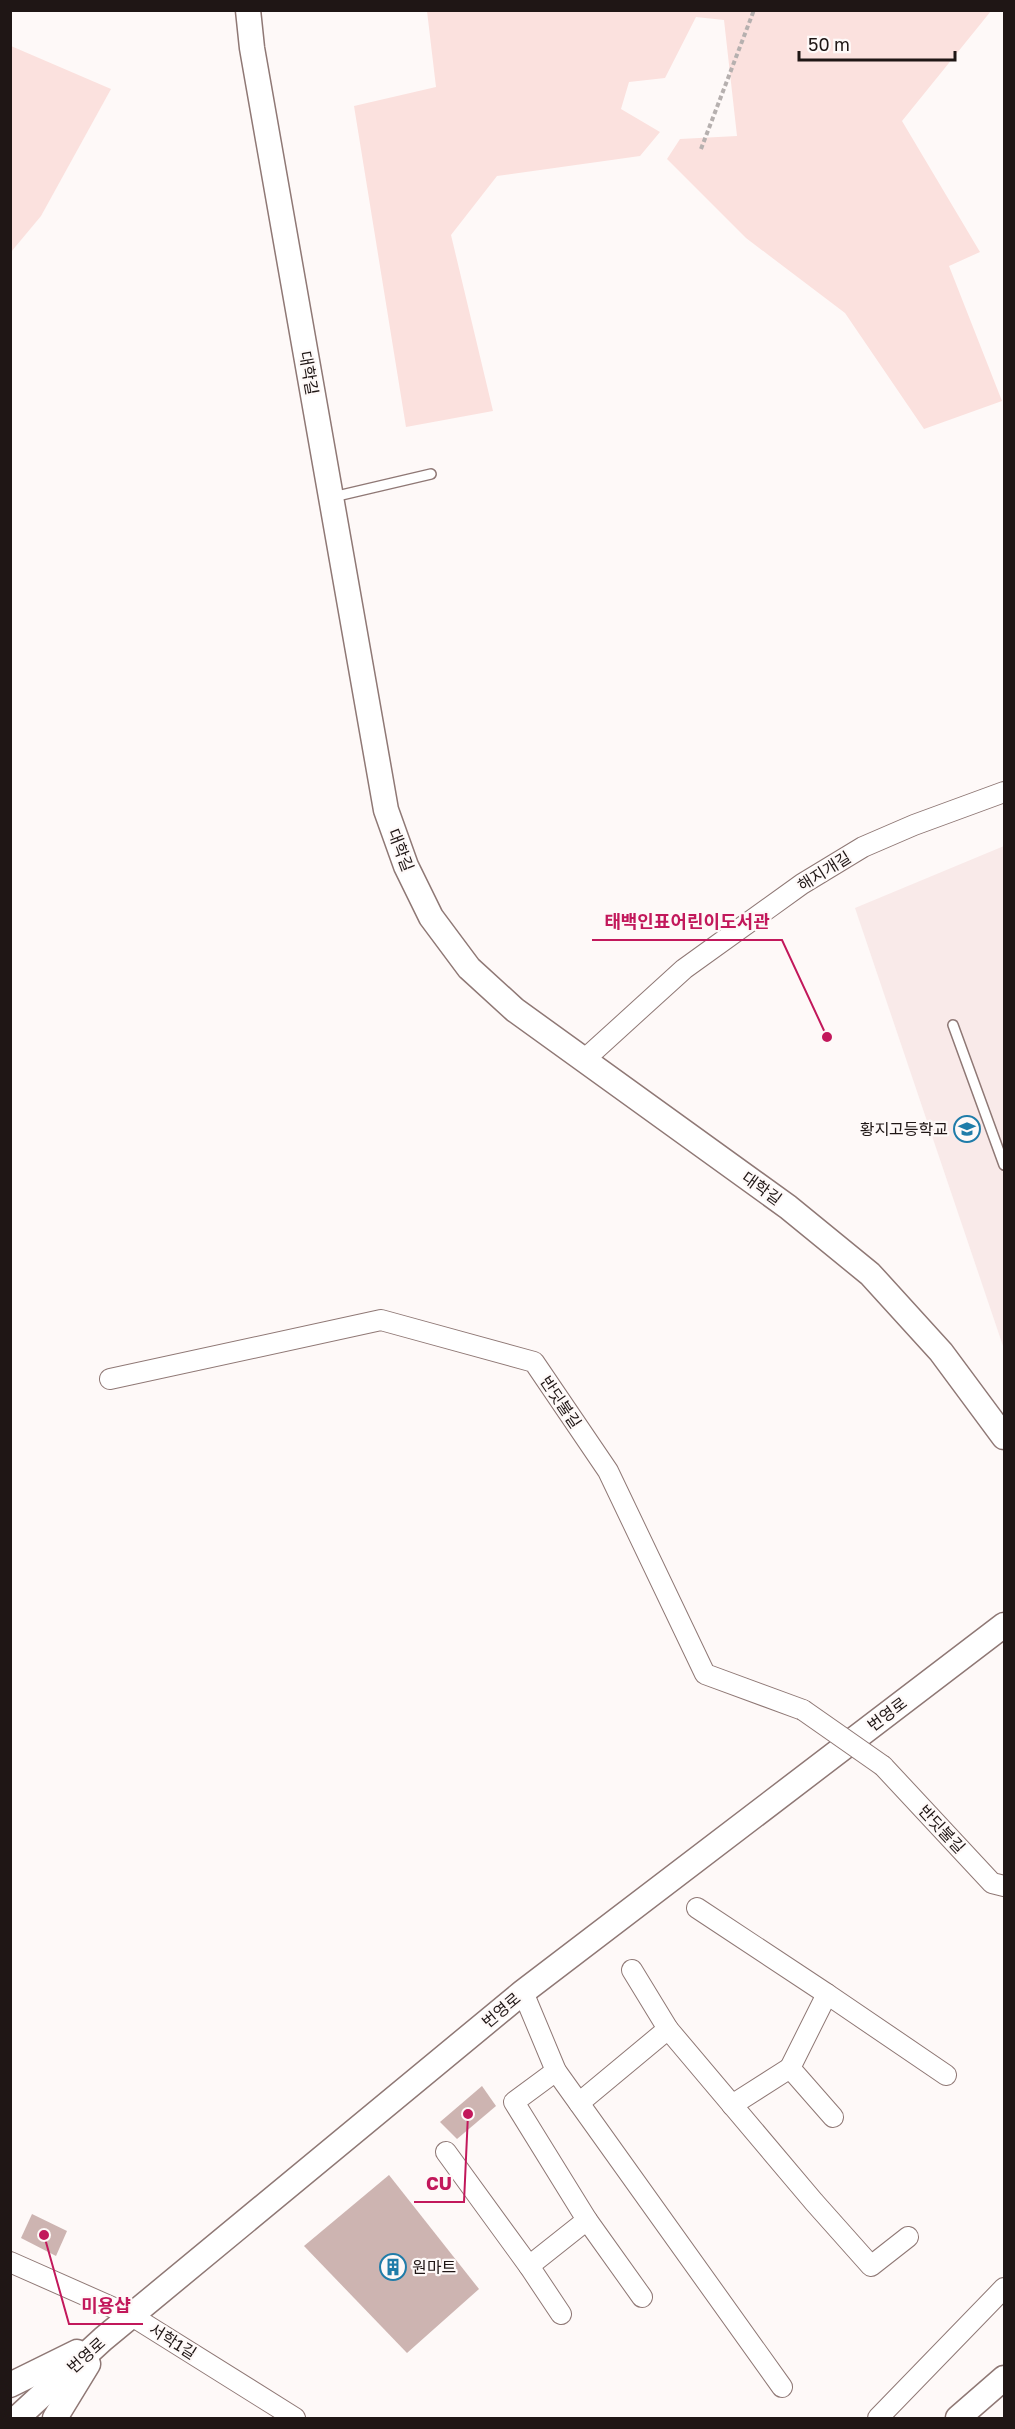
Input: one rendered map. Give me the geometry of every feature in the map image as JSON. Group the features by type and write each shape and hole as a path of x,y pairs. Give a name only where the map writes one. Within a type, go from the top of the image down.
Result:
{"street":[{"name":"대학길","path":"248,10 252,48 386,810 406,866 431,916 469,968 515,1010 788,1207 870,1274 941,1352 1005,1437"},
{"name":"해지개길","path":"585,1059 684,969 802,884 863,847 914,825 1005,792"},
{"name":"반딧불길","path":"110,1379 381,1320 534,1362 608,1471 705,1674 803,1710 883,1766 992,1883 1005,1886"},
{"name":"번영로","path":"17,2418 104,2339 523,1992 1003,1629"},
{"path":"697,1908 946,2075"},
{"path":"632,1970 668,2029 871,2266 908,2237"},
{"path":"523,1992 556,2071 782,2387"},
{"path":"732,2105 790,2068 827,1994"},
{"path":"579,2103 668,2029"},
{"path":"790,2068 832,2117"},
{"path":"556,2071 514,2102 587,2220 642,2297"},
{"path":"446,2152 561,2314"},
{"path":"529,2266 587,2220"},
{"name":"서학1길","path":"10,2262 132,2316 295,2418"},
{"path":"878,2418 1005,2288"},
{"path":"10,2385 104,2339"},
{"path":"55,2418 104,2339"},
{"path":"958,2418 1005,2378"}],"lane":[{"path":"331,498 431,474"},
{"path":"953,1025 1005,1165"}],"path":[{"path":"701,149 754,10"}],"shaded area":[{"path":"427,11 991,11 902,121 980,252 949,266 1002,401 924,429 845,313 746,238 667,159 680,139 737,136 724,20 696,17 665,78 629,82 621,109 660,132 640,156 497,176 451,235 493,411 406,427 354,106 436,87"},
{"path":"11,46 111,89 41,216 11,252"},
{"name":"황지고등학교","path":"1004,846 1004,1349 855,908"}],"building":[{"path":"482,2086 496,2106 457,2139 440,2122"},
{"name":"원마트","path":"389,2175 479,2289 407,2353 304,2246"},
{"path":"32,2214 67,2231 56,2256 21,2238"}],"place":[{"name":"태백인표어린이도서관","path":"827,1037"},
{"name":"황지고등학교","path":"967,1129"},
{"name":"CU","path":"468,2114"},
{"name":"미용샵","path":"44,2235"},
{"name":"원마트","path":"393,2267"}]}
